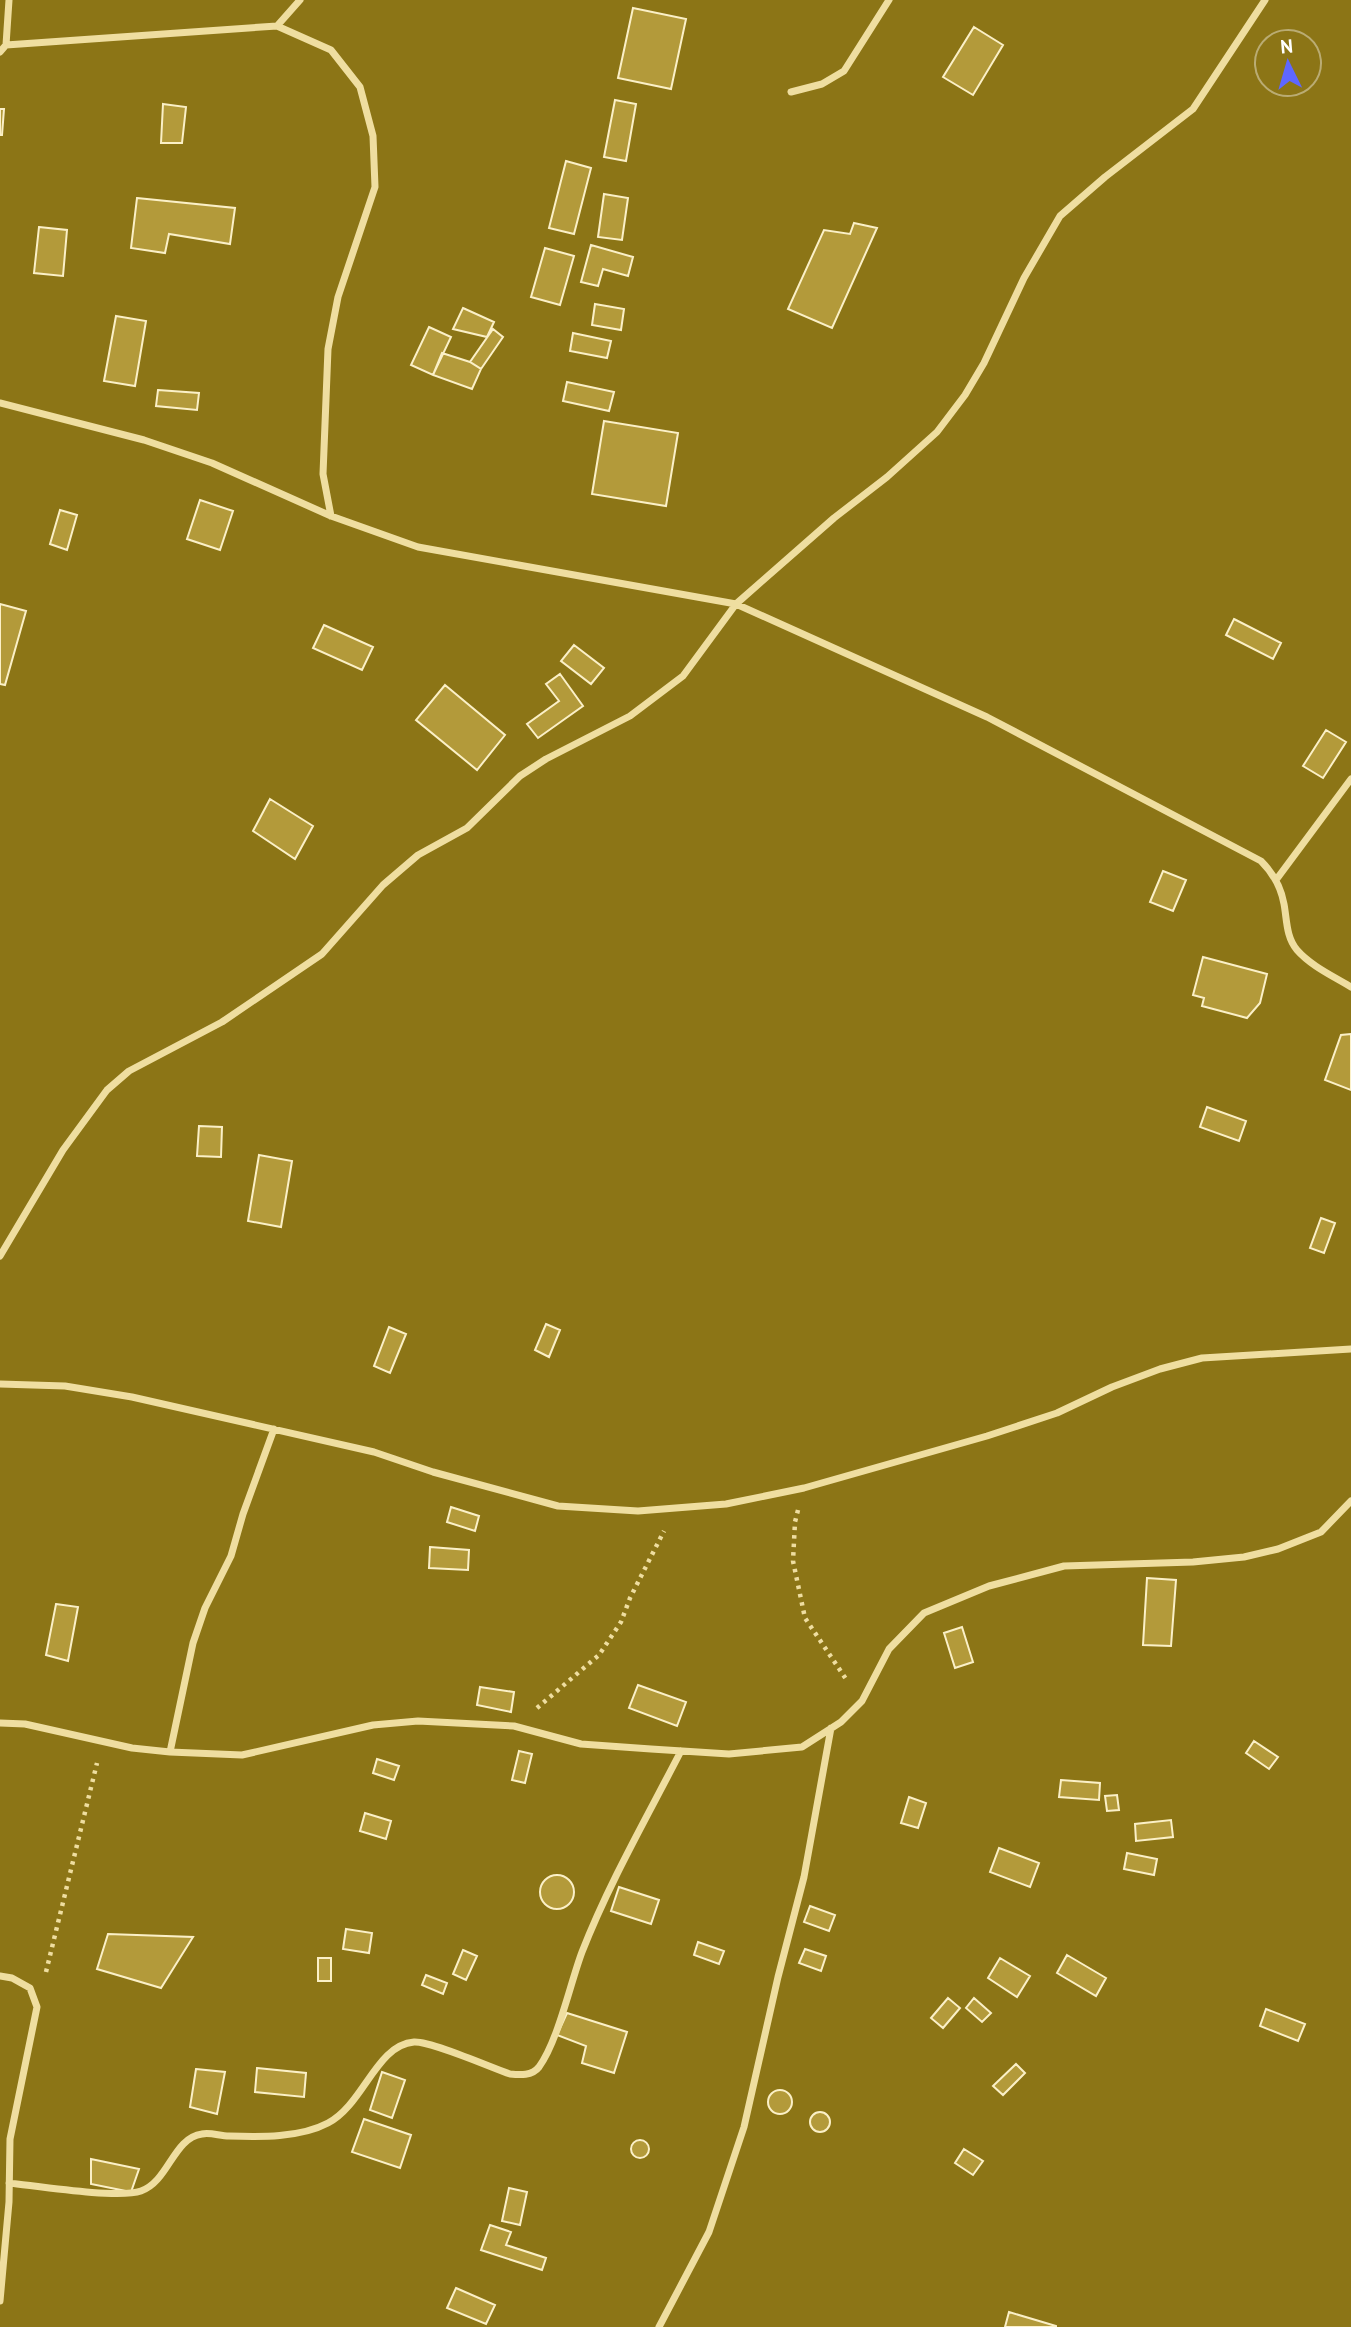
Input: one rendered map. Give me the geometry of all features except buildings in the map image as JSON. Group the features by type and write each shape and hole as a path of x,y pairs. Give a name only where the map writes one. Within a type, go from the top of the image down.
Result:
{"street":[{"path":"9,0 3,49 277,26 331,50 360,87 373,136 375,187 338,297 328,349 323,474 331,516"},
{"path":"277,26 300,0"},
{"path":"791,92 822,84 844,71 888,0"},
{"path":"0,1256 63,1150 107,1090 129,1071 222,1022 322,954 383,885 418,855 467,828 520,776 546,759 630,716 683,676 736,604 937,432 965,395 984,363 1024,278 1060,216 1104,177 1193,109 1265,0"},
{"path":"0,403 144,440 212,463 331,516 418,547 736,604 987,717 1261,861 1276,880 1284,901 1288,933 1297,949 1311,962 1351,987"},
{"path":"1276,880 1351,779"},
{"path":"0,1384 65,1386 132,1397 374,1452 433,1472 558,1506 638,1511 726,1504 804,1488 987,1436 1057,1413 1112,1387 1160,1369 1202,1359 1351,1349"},
{"path":"170,1752 192,1643 205,1608 231,1556 243,1514 274,1429"},
{"path":"0,1723 25,1724 170,1752 242,1755 373,1725 418,1721 514,1726 581,1744 681,1751 729,1754 802,1747 831,1728 862,1701 889,1649 924,1613 989,1586 1064,1566 1193,1562 1244,1557 1278,1549 1321,1532 1351,1501"},
{"path":"659,2327 709,2232 744,2127 804,1877 831,1728"},
{"path":"9,2183 111,2193 141,2191 164,2172 184,2143 201,2134 293,2134 327,2124 350,2107 386,2055 401,2045 417,2042 510,2074 523,2076 536,2070 547,2054 588,1939 621,1867 681,1751"},
{"path":"0,1976 12,1978 30,1988 37,2007 10,2139 0,2301"}],"path":[{"path":"804,1488 795,1522 793,1561 804,1618 862,1701"},
{"path":"514,1726 599,1655 621,1622 672,1507"},
{"path":"37,2007 102,1741"}]}
